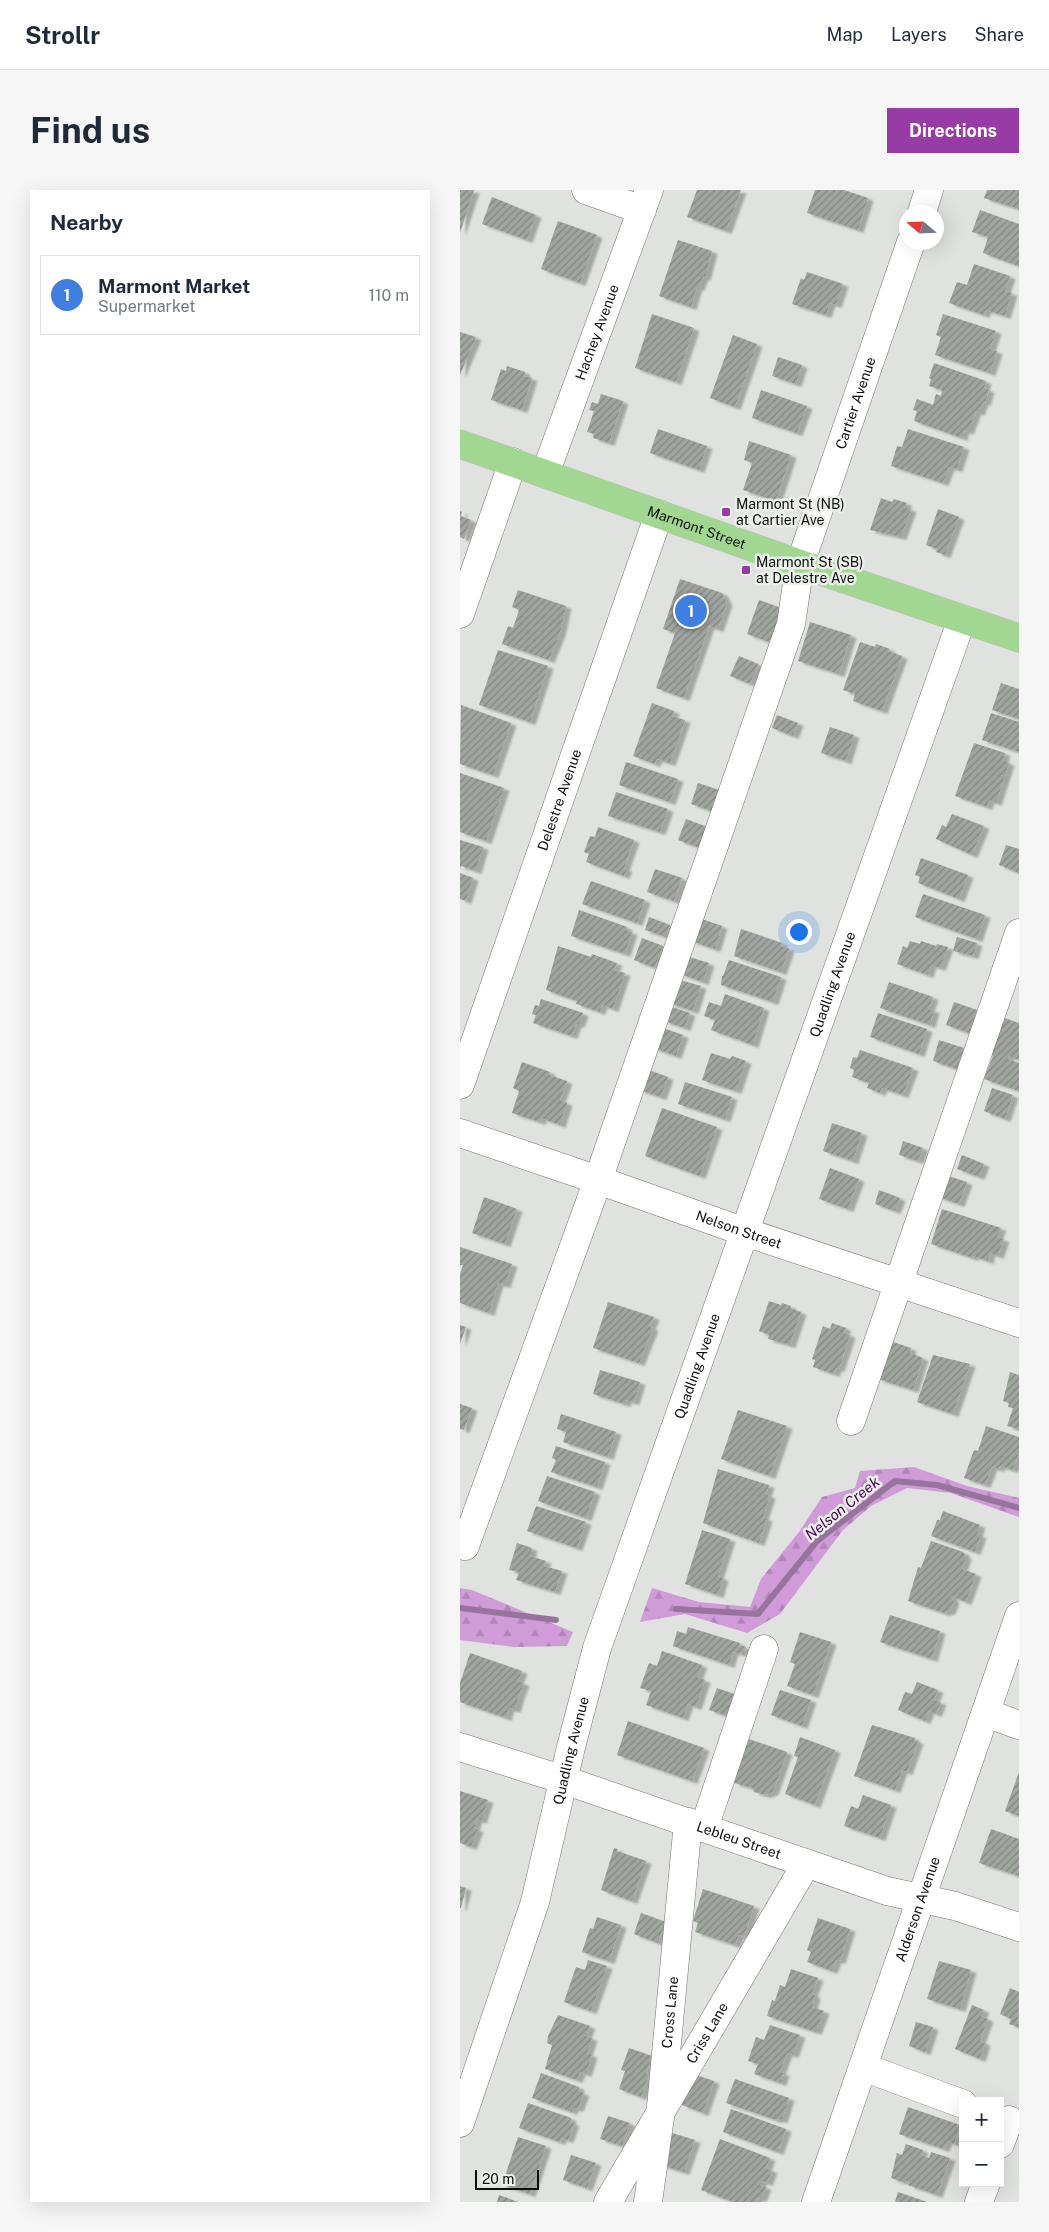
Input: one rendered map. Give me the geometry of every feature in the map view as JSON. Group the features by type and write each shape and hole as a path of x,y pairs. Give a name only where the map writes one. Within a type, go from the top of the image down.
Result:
{"main road":[{"name":"Marmont Street","path":"460,444 800,564 1019,638"}],"street":[{"path":"586,190 645,200"},
{"path":"924,205 929,190"},
{"name":"Hachey Avenue","path":"545,474 645,200"},
{"name":"Cartier Avenue","path":"465,1546 598,1180 791,624 800,564 908,250"},
{"path":"460,614 513,462"},
{"name":"Delestre Avenue","path":"460,1086 659,514"},
{"name":"Quadling Avenue","path":"460,2122 535,1902 571,1747 597,1648 962,619"},
{"path":"851,1421 1019,933"},
{"name":"Nelson Street","path":"460,1134 745,1232 1019,1323"},
{"name":"Alderson Avenue","path":"816,2202 1019,1616"},
{"name":"Cross Lane","path":"648,2202 696,1825 764,1649"},
{"path":"986,1713 1019,1725"},
{"name":"Lebleu Street","path":"460,1747 564,1780 887,1891 955,1906 1019,1927"},
{"name":"Criss Lane","path":"608,2202 660,2117 806,1864"},
{"path":"863,2067 959,2103"},
{"path":"979,2202 985,2187"}],"green space":[{"path":"914,1467 967,1486 1019,1498 1019,1517 951,1493 907,1488 871,1506 843,1530 780,1614 747,1633 685,1614 640,1622 652,1588 699,1602 750,1607 761,1579 799,1532 822,1497 855,1488 860,1471"},
{"path":"460,1588 472,1590 573,1632 567,1646 513,1647 460,1640"}],"building":[{"path":"460,190 474,190 460,233"},
{"path":"697,190 741,190 726,231 687,217"},
{"path":"815,190 844,190 868,198 858,230 807,213"},
{"path":"987,190 1019,190 1019,209 984,198"},
{"path":"492,197 536,215 527,240 482,224"},
{"path":"980,210 1019,224 1019,266 983,253 988,237 972,232"},
{"path":"558,221 597,235 580,283 541,269"},
{"path":"678,240 712,251 705,278 703,277 699,288 697,287 691,307 659,296"},
{"path":"974,264 1010,276 1005,291 1012,293 1005,316 986,310 984,315 949,303 957,282 967,285"},
{"path":"807,272 843,284 836,305 830,303 826,315 792,304 801,278 804,280"},
{"path":"652,314 694,328 676,382 635,368"},
{"path":"943,314 996,331 990,349 997,351 990,373 935,355 941,337 936,335"},
{"path":"460,332 476,337 460,375"},
{"path":"733,335 757,344 735,407 710,398"},
{"path":"778,357 802,365 796,384 772,376"},
{"path":"934,363 986,381 984,388 989,390 985,403 983,402 979,413 976,411 968,432 964,430 962,438 914,421 917,411 913,410 917,399 933,405 936,394 941,396 942,390 929,386 931,379 929,378"},
{"path":"507,366 525,372 524,376 532,378 522,410 491,400 501,369 506,371"},
{"path":"761,390 807,406 797,433 752,418"},
{"path":"601,394 623,401 609,443 593,438 594,434 587,432 594,411 589,410 592,402 598,404"},
{"path":"658,429 707,446 699,470 650,453"},
{"path":"908,429 964,447 957,469 949,467 943,483 891,466 897,446 902,447"},
{"path":"749,441 791,455 776,501 743,490 752,463 744,460"},
{"path":"881,498 892,502 894,499 907,503 905,507 911,509 901,537 870,530"},
{"path":"938,509 959,517 945,555 936,552 937,549 926,545"},
{"path":"460,511 462,512 461,516 471,520 464,539 460,537"},
{"path":"680,579 722,593 727,603 718,629 709,626 684,698 656,688 675,633 663,629"},
{"path":"518,590 566,606 560,633 549,660 502,644 508,626 513,628 519,610 512,607"},
{"path":"759,600 784,609 772,643 747,634"},
{"path":"810,622 851,635 839,674 798,661"},
{"path":"860,642 875,647 876,644 902,656 882,711 853,701 855,694 843,690"},
{"path":"498,650 548,666 530,722 479,705"},
{"path":"739,656 758,664 750,684 730,676"},
{"path":"1001,683 1019,689 1019,719 992,710"},
{"path":"652,703 674,711 672,716 685,720 670,763 657,759 655,764 633,756"},
{"path":"461,705 511,723 493,775 460,764"},
{"path":"991,713 1019,722 1019,752 982,740"},
{"path":"777,715 798,723 793,736 772,728"},
{"path":"830,727 854,735 846,761 821,753"},
{"path":"974,743 1005,753 1003,760 1009,763 996,803 989,800 987,807 955,796"},
{"path":"626,762 678,779 670,802 619,785"},
{"path":"460,773 504,788 486,841 460,832"},
{"path":"698,783 719,790 712,811 691,804"},
{"path":"616,792 668,809 660,832 608,816"},
{"path":"952,814 984,826 972,855 936,839 942,825 946,827"},
{"path":"686,819 707,827 700,848 678,840"},
{"path":"598,827 634,840 624,868 627,869 624,876 586,862 589,854 584,852 590,836 595,837"},
{"path":"460,840 483,847 476,871 461,866 460,869"},
{"path":"1006,845 1019,849 1019,873 999,865"},
{"path":"921,858 968,875 959,899 918,883 920,877 915,875"},
{"path":"655,869 682,878 674,901 647,892"},
{"path":"460,873 473,878 466,901 460,899"},
{"path":"591,881 645,900 637,923 582,904"},
{"path":"923,894 985,915 977,939 915,917"},
{"path":"579,910 627,927 626,930 632,932 625,954 571,936"},
{"path":"649,917 670,925 666,937 645,930"},
{"path":"699,918 722,926 715,949 691,941"},
{"path":"741,929 782,943 781,946 789,949 781,972 734,956"},
{"path":"957,937 977,943 973,956 953,951"},
{"path":"642,938 663,946 655,968 634,960"},
{"path":"910,941 920,944 921,941 936,946 937,944 948,947 940,968 931,965 928,975 897,964 903,946 907,948"},
{"path":"558,946 591,957 592,954 617,963 614,970 625,973 613,1009 602,1005 600,1012 576,1004 577,1001 546,990"},
{"path":"686,956 709,963 703,982 680,974"},
{"path":"729,960 781,977 773,1002 721,985 722,976"},
{"path":"677,979 701,986 693,1011 669,1003"},
{"path":"889,982 933,997 929,1009 934,1010 930,1025 880,1008"},
{"path":"725,994 764,1008 753,1045 711,1030 715,1020 704,1016 709,1002 721,1006"},
{"path":"541,999 583,1013 579,1025 576,1024 572,1036 533,1023 536,1015 532,1014 535,1005 539,1006"},
{"path":"954,1002 977,1010 969,1033 946,1025"},
{"path":"669,1006 690,1013 685,1028 664,1021"},
{"path":"878,1013 927,1029 919,1054 870,1037"},
{"path":"999,1016 1019,1023 1019,1060 1009,1056 1008,1059 1019,1063 1019,1091 984,1079 993,1056 986,1053"},
{"path":"660,1027 683,1035 676,1056 653,1048"},
{"path":"939,1040 964,1048 957,1069 933,1061"},
{"path":"860,1050 913,1068 903,1095 882,1088 880,1093 867,1088 869,1083 852,1077 854,1070 850,1068 853,1057 857,1058"},
{"path":"711,1053 730,1059 732,1056 746,1061 736,1091 702,1080"},
{"path":"522,1062 550,1072 549,1075 567,1081 560,1100 567,1103 560,1125 541,1118 540,1122 512,1113 519,1091 513,1088"},
{"path":"646,1069 668,1077 661,1097 639,1090"},
{"path":"685,1082 732,1097 725,1119 678,1104"},
{"path":"992,1088 1013,1095 1005,1119 984,1111"},
{"path":"662,1108 717,1127 700,1176 645,1156"},
{"path":"832,1123 862,1133 853,1161 823,1151"},
{"path":"903,1141 923,1148 918,1161 899,1155"},
{"path":"962,1155 984,1164 979,1177 957,1169"},
{"path":"830,1168 859,1179 848,1209 819,1199"},
{"path":"945,1175 967,1182 959,1204 938,1197"},
{"path":"879,1190 900,1198 895,1211 875,1204"},
{"path":"484,1197 517,1209 505,1244 472,1233"},
{"path":"942,1209 1001,1228 997,1237 1004,1239 998,1256 990,1253 988,1261 931,1244"},
{"path":"460,1247 512,1264 505,1285 498,1283 489,1313 460,1303 460,1274 463,1265 460,1265"},
{"path":"769,1301 791,1306 790,1308 801,1312 790,1345 768,1339 769,1335 759,1331"},
{"path":"608,1302 654,1317 650,1327 653,1328 639,1363 593,1348"},
{"path":"832,1323 846,1328 844,1333 850,1335 839,1369 836,1368 834,1374 813,1367 815,1360 812,1359 823,1326 830,1329"},
{"path":"460,1325 466,1327 460,1344"},
{"path":"890,1341 911,1348 910,1353 923,1358 913,1390 878,1379"},
{"path":"933,1355 970,1364 953,1414 917,1402"},
{"path":"600,1370 640,1382 634,1402 626,1400 625,1404 593,1394"},
{"path":"1010,1372 1019,1375 1019,1429 1007,1426 1013,1408 1008,1407 1009,1403 1003,1401"},
{"path":"460,1404 472,1408 464,1430 460,1429"},
{"path":"738,1410 787,1426 770,1476 721,1459"},
{"path":"561,1414 616,1432 608,1457 563,1442 566,1432 557,1429"},
{"path":"986,1426 1019,1437 1019,1452 1013,1470 1000,1466 999,1469 992,1467 985,1485 964,1478 974,1450 978,1451"},
{"path":"556,1446 605,1462 597,1487 551,1472 556,1460 552,1458"},
{"path":"718,1469 769,1485 766,1494 770,1496 763,1517 767,1519 759,1543 703,1523"},
{"path":"547,1476 595,1492 586,1518 538,1501"},
{"path":"536,1506 586,1522 577,1548 527,1531"},
{"path":"943,1511 980,1525 977,1534 981,1535 975,1552 931,1536 937,1520 940,1520"},
{"path":"702,1530 730,1539 718,1576 723,1578 718,1595 685,1584"},
{"path":"931,1541 963,1552 966,1557 962,1569 976,1574 966,1602 951,1596 954,1601 950,1611 944,1613 908,1601 918,1567 921,1568"},
{"path":"517,1543 532,1548 530,1556 546,1561 544,1566 562,1571 555,1592 516,1580 519,1572 509,1570"},
{"path":"890,1615 940,1631 932,1659 880,1642"},
{"path":"688,1627 740,1643 739,1645 746,1647 744,1654 733,1652 729,1665 673,1646 677,1631 686,1634"},
{"path":"800,1632 831,1642 813,1695 787,1686 795,1664 790,1662"},
{"path":"662,1651 702,1665 697,1677 705,1680 696,1707 688,1704 683,1718 646,1705 651,1691 640,1688 649,1663 657,1666"},
{"path":"470,1653 522,1671 518,1681 524,1683 515,1710 509,1708 506,1718 460,1702 460,1683"},
{"path":"917,1682 938,1690 934,1700 941,1702 936,1714 929,1711 925,1721 898,1710 905,1692 912,1694"},
{"path":"717,1688 737,1695 730,1717 709,1710"},
{"path":"780,1690 811,1700 802,1726 771,1715"},
{"path":"628,1721 704,1748 692,1781 617,1755"},
{"path":"872,1725 915,1738 914,1740 918,1741 907,1772 902,1770 895,1790 854,1776"},
{"path":"800,1737 835,1750 815,1805 785,1794 798,1757 794,1756"},
{"path":"749,1739 787,1752 773,1792 765,1795 754,1792 753,1788 734,1783"},
{"path":"1019,1772 1019,1816 1005,1811"},
{"path":"460,1791 488,1800 481,1821 477,1819 474,1828 478,1829 471,1847 460,1843"},
{"path":"863,1795 891,1805 880,1838 844,1826 851,1806 858,1809"},
{"path":"991,1829 1019,1839 1019,1876 979,1863"},
{"path":"614,1848 618,1849 617,1851 646,1861 632,1901 601,1890"},
{"path":"460,1886 466,1888 461,1908 460,1908"},
{"path":"703,1889 754,1906 744,1937 739,1935 735,1945 695,1932 698,1923 693,1921"},
{"path":"641,1913 666,1922 658,1943 634,1934"},
{"path":"597,1917 621,1925 609,1961 582,1952 590,1928 593,1929"},
{"path":"818,1918 850,1929 840,1961 836,1960 832,1971 807,1962 811,1952 807,1950"},
{"path":"588,1960 607,1966 591,2011 564,2002 576,1967 585,1970"},
{"path":"939,1961 971,1970 960,2009 927,1999"},
{"path":"791,1969 818,1978 812,1994 815,1995 812,2007 824,2011 816,2032 767,2016 772,2000 775,2001 780,1985 785,1987"},
{"path":"1010,1988 1019,1992 1018,2027 1009,2024 1011,2019 1000,2014"},
{"path":"972,2005 984,2010 981,2016 988,2019 980,2041 985,2043 980,2059 955,2049"},
{"path":"558,2015 590,2026 586,2036 592,2038 587,2053 592,2055 586,2074 580,2072 577,2080 545,2069 552,2045 547,2043 548,2036"},
{"path":"916,2022 933,2027 925,2052 909,2046"},
{"path":"770,2025 800,2035 793,2055 787,2053 780,2072 784,2073 781,2083 754,2074 758,2064 748,2061 756,2037 764,2040"},
{"path":"629,2048 652,2056 646,2074 649,2075 641,2097 619,2089 625,2071 621,2070"},
{"path":"541,2073 579,2087 578,2091 584,2093 578,2109 573,2108 572,2112 532,2098"},
{"path":"693,2074 714,2081 703,2113 682,2105"},
{"path":"735,2079 789,2098 782,2120 776,2120 726,2103"},
{"path":"528,2103 571,2118 570,2122 574,2123 568,2140 561,2138 560,2142 519,2128"},
{"path":"908,2107 959,2125 954,2144 947,2141 944,2149 899,2134"},
{"path":"731,2109 786,2129 778,2152 723,2132"},
{"path":"608,2116 630,2123 622,2146 600,2139"},
{"path":"672,2133 695,2140 684,2172 661,2165"},
{"path":"518,2137 546,2146 530,2194 502,2185"},
{"path":"720,2139 770,2158 766,2168 772,2170 767,2183 762,2181 760,2185 766,2187 761,2199 758,2198 756,2202 733,2202 701,2190"},
{"path":"906,2144 923,2150 921,2155 929,2158 931,2152 950,2158 937,2195 908,2185 909,2182 905,2181 905,2183 891,2178 897,2153 902,2155"},
{"path":"571,2155 596,2163 587,2188 563,2180"},
{"path":"898,2192 927,2202 895,2202"},
{"path":"499,2195 518,2202 497,2202"}],"waterway":[{"name":"Nelson Creek","path":"676,1609 758,1614 817,1541 895,1481 937,1485 1019,1508"},
{"name":"Nelson Creek","path":"460,1608 556,1620"}],"place":[{"name":"Marmont St (NB) at Cartier Ave","path":"726,512"},
{"name":"Marmont St (SB) at Delestre Ave","path":"746,570"},
{"name":"Marmont Market","path":"691,611"}]}
